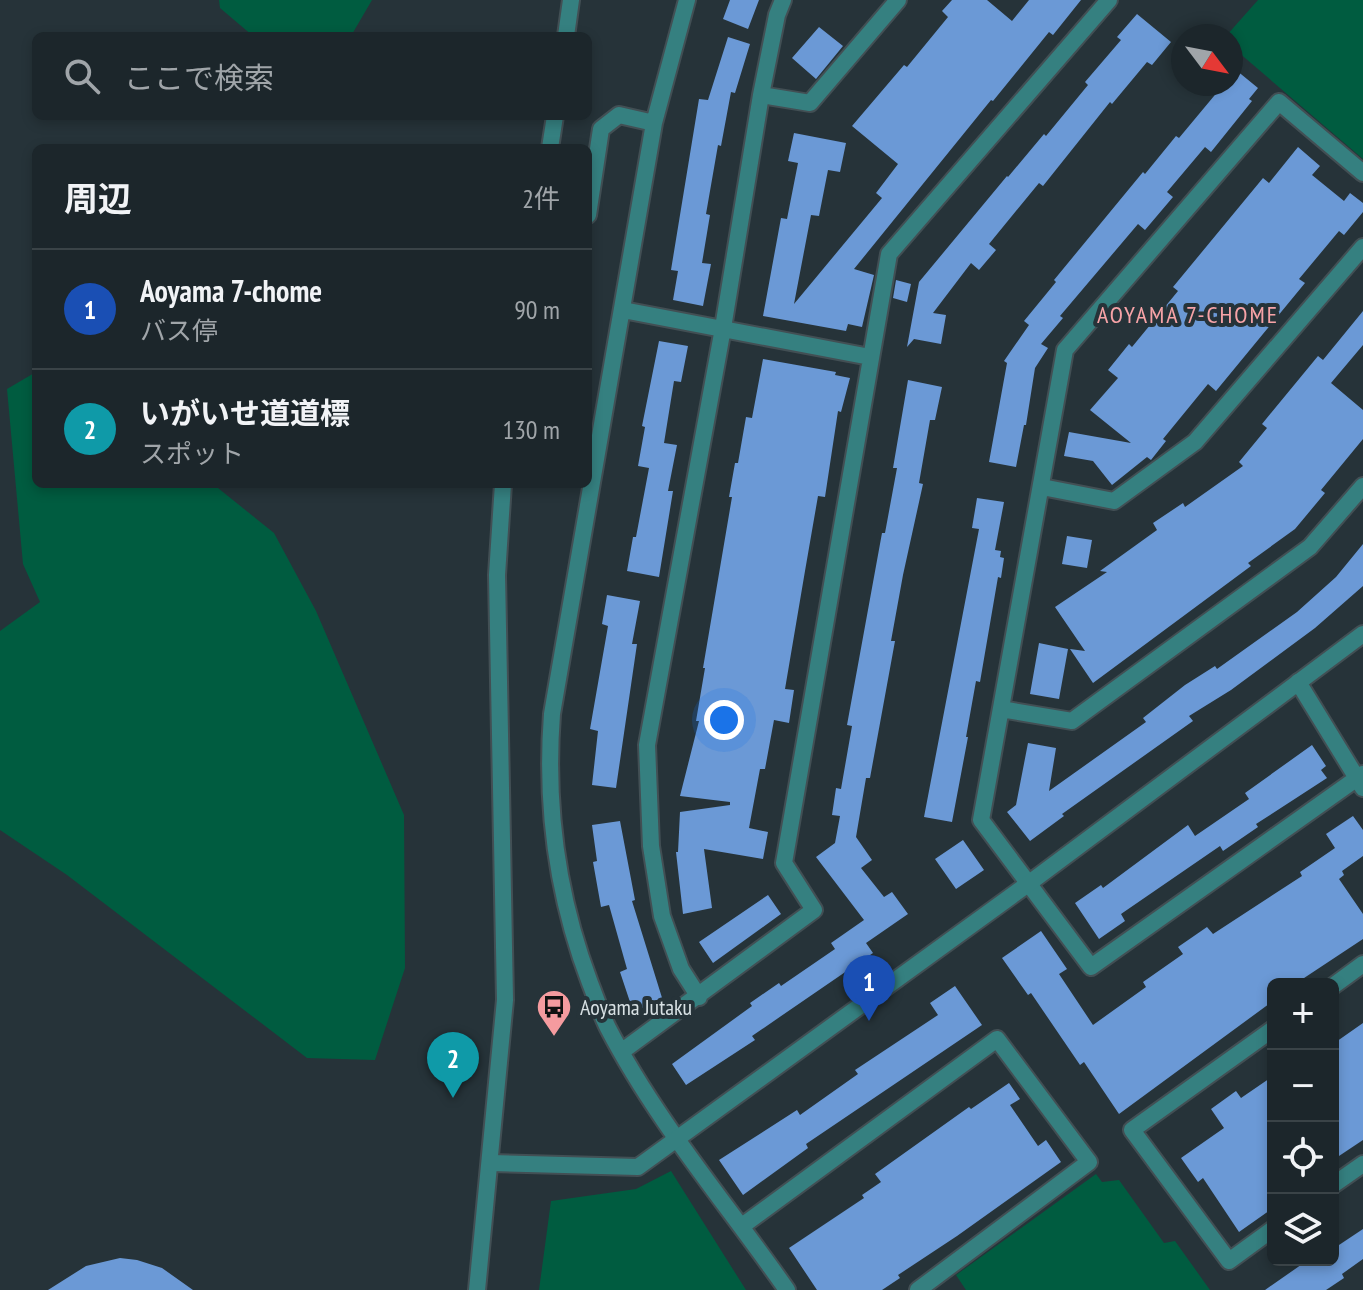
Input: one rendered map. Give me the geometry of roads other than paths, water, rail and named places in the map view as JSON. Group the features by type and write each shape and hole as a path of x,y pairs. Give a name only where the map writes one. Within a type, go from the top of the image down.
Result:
{"street":[{"path":"567,32 571,0"},
{"path":"592,486 654,123 687,0"},
{"path":"699,997 681,969 662,916 651,846 647,745 723,328 761,95 777,15 783,0"},
{"path":"761,95 810,103 898,0"},
{"path":"621,1052 814,910 784,863 889,254 1109,0"},
{"path":"1298,682 1361,780 1091,967 981,820 1065,350 1279,102 1363,173"},
{"path":"592,189 601,129 619,115 654,123"},
{"path":"551,144 554,120"},
{"path":"1042,487 1114,501 1195,442 1363,247"},
{"path":"623,310 870,357"},
{"path":"1001,709 1072,721 1310,547 1363,486"},
{"path":"477,1290 505,1000 497,575 503,488"},
{"path":"592,488 552,714 548,766 552,829 569,918 596,999 621,1052 678,1138 787,1290"},
{"path":"491,1163 638,1167 1028,884 1363,634"},
{"path":"1339,982 1363,964"},
{"path":"1267,1033 1132,1130 1229,1261 1267,1233"},
{"path":"742,1226 997,1039 1089,1162 918,1290"},
{"path":"1339,1181 1363,1164"}],"place":[{"name":"Aoyama 7-chome","path":"869,1021"},
{"name":"Aoyama Jutaku","path":"554,1038"},
{"name":"いがいせ道道標","path":"453,1098"}],"district":[{"name":"AOYAMA 7-CHOME","path":"1188,315"}]}
